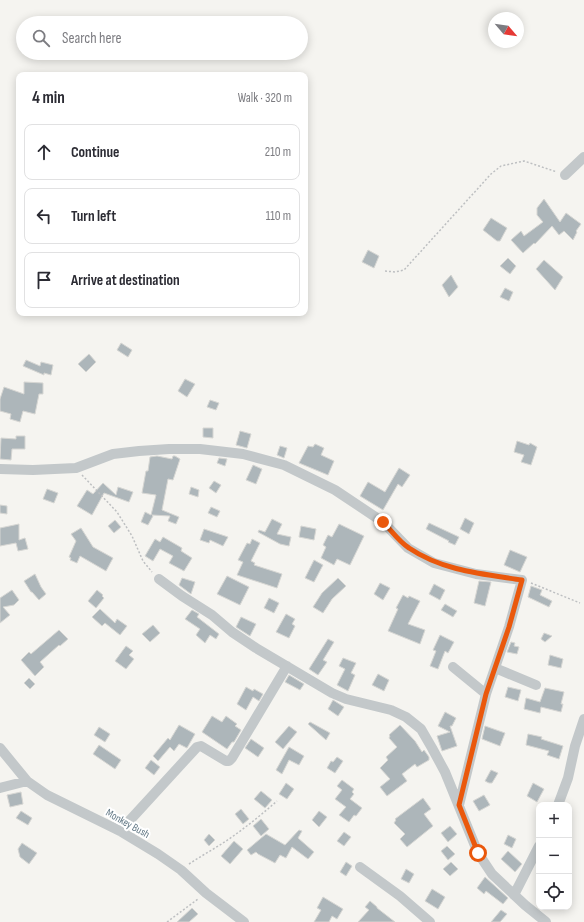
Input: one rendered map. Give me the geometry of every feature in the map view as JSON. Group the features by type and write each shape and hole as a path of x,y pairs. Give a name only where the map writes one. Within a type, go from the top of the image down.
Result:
{"street":[{"path":"565,175 584,157"},
{"path":"0,469 33,470 76,468 113,454 169,449 200,449 244,454 284,465 335,490 383,522 408,548 434,563 476,574 522,580 509,627 486,694 459,805"},
{"path":"159,579 212,615 244,640 332,693 346,699 391,710 406,717 420,729 445,772 478,853 492,874 525,906 546,922"},
{"path":"120,831 197,747 201,746 226,761 229,761 287,666"},
{"path":"453,667 486,694"},
{"path":"495,668 536,685"},
{"path":"559,802 568,778 575,746 584,719"},
{"name":"Monkey Bush","path":"0,748 27,781 47,795 120,831 158,854 181,870 206,893 244,922"},
{"path":"0,788 27,781"},
{"path":"514,895 536,852"},
{"path":"360,867 400,896 430,922"}],"path":[{"path":"385,271 395,272 404,270 491,174 501,166 524,161 565,175"},
{"path":"76,468 117,512 132,536 143,561 159,579"},
{"path":"522,580 580,604"},
{"path":"181,870 208,850 226,841 259,817 277,801"},
{"path":"167,922 206,893"}],"building":[{"path":"544,199 560,222 566,213 581,224 576,231 577,232 573,240 564,231 559,235 552,226 535,244 534,243 523,253 511,240 521,231 524,236 543,222 537,215 537,208"},
{"path":"491,218 507,228 500,241 497,241 483,230"},
{"path":"368,250 379,256 374,268 362,262"},
{"path":"508,258 516,266 510,274 500,266"},
{"path":"544,260 563,277 555,290 536,269"},
{"path":"451,275 458,287 449,297 442,285"},
{"path":"505,288 513,292 509,301 500,297"},
{"path":"121,343 132,350 128,357 117,350"},
{"path":"89,354 96,362 86,372 78,364"},
{"path":"26,360 40,366 41,362 53,365 51,375 44,373 44,375 23,366"},
{"path":"185,379 195,384 187,397 178,391"},
{"path":"24,382 43,383 43,394 39,394 35,414 23,411 20,422 10,419 11,414 0,411 0,399 4,387 24,394"},
{"path":"210,400 219,403 216,410 207,407"},
{"path":"203,428 213,428 213,438 203,437"},
{"path":"240,431 251,434 247,448 236,445"},
{"path":"16,436 25,436 25,449 12,449 11,460 0,459 1,438 16,439"},
{"path":"517,441 529,445 530,443 537,447 531,465 521,462 524,455 514,452"},
{"path":"315,444 324,448 321,455 334,461 328,475 299,463 308,446 313,447"},
{"path":"280,446 287,448 284,458 277,455"},
{"path":"157,456 172,459 173,456 175,456 180,459 173,480 168,479 162,510 179,517 176,524 168,521 170,516 152,515 153,516 148,525 141,522 145,512 151,515 156,495 142,493 150,457"},
{"path":"219,458 227,459 225,466 217,463"},
{"path":"253,465 262,469 256,484 246,480"},
{"path":"399,468 410,475 402,487 398,484 383,510 360,496 368,482 385,492"},
{"path":"214,481 221,485 216,493 209,488"},
{"path":"103,483 116,495 118,487 133,492 129,502 104,493 92,515 77,506 87,490 93,494"},
{"path":"191,487 199,490 198,497 189,494"},
{"path":"47,489 58,493 54,503 43,499"},
{"path":"0,505 7,506 7,514 0,513"},
{"path":"211,507 220,511 217,517 208,513"},
{"path":"465,518 474,523 469,534 460,529"},
{"path":"272,519 282,524 277,534 291,537 289,546 280,544 258,532 259,530 265,532"},
{"path":"115,520 121,527 114,533 108,526"},
{"path":"429,523 459,537 455,545 426,529"},
{"path":"19,524 19,540 25,538 28,549 18,551 16,543 0,546 0,528"},
{"path":"339,524 364,536 350,565 337,559 334,565 321,558 326,547 323,545 328,535 332,537"},
{"path":"301,526 316,529 314,540 299,537"},
{"path":"81,528 93,547 113,558 106,571 80,556 77,563 70,560 71,558 69,557 76,541 71,534"},
{"path":"204,529 228,537 223,546 210,540 209,543 200,540"},
{"path":"163,537 182,548 181,551 192,558 184,571 169,563 173,556 160,549 153,561 145,556 155,539 160,542"},
{"path":"252,539 260,543 251,561 255,563 254,565 282,574 277,588 237,575 243,562 238,560 247,543 250,544"},
{"path":"510,550 527,557 520,572 504,565"},
{"path":"314,560 323,565 314,582 305,578"},
{"path":"35,574 46,594 39,600 31,592 24,581"},
{"path":"227,576 249,587 240,605 217,594"},
{"path":"182,578 195,582 191,594 179,585"},
{"path":"338,578 346,586 332,599 323,613 313,607 322,593"},
{"path":"479,581 491,582 485,606 474,603"},
{"path":"380,583 390,588 383,600 374,594"},
{"path":"434,584 445,590 440,600 429,594"},
{"path":"531,586 542,590 540,595 552,601 549,607 528,597"},
{"path":"12,590 19,600 14,605 3,607 10,615 0,623 0,598"},
{"path":"97,590 103,595 102,596 104,598 96,608 88,601"},
{"path":"403,595 420,601 408,624 425,630 420,644 388,631 398,609 396,608"},
{"path":"269,598 279,603 274,613 264,608"},
{"path":"445,604 457,611 453,617 441,610"},
{"path":"100,609 115,623 117,619 127,626 120,635 105,623 102,626 92,617"},
{"path":"192,610 199,614 197,617 219,634 216,639 210,635 205,643 196,635 200,629 185,619"},
{"path":"286,614 295,619 292,624 295,626 289,638 276,632"},
{"path":"241,617 256,624 250,636 236,627"},
{"path":"153,625 160,633 150,642 142,634"},
{"path":"59,630 68,639 40,662 44,667 35,676 21,660 29,652 31,654"},
{"path":"544,633 552,636 545,642 541,639"},
{"path":"440,635 454,642 448,653 445,651 438,669 430,666 436,651 433,650"},
{"path":"328,639 334,642 323,660 327,662 318,675 309,669"},
{"path":"511,642 515,643 514,646 519,647 517,654 507,652"},
{"path":"126,646 133,651 129,655 134,659 126,669 115,661"},
{"path":"550,655 563,659 561,668 548,665"},
{"path":"343,658 356,663 351,673 355,675 348,691 337,685 345,669 339,666"},
{"path":"378,674 389,680 384,691 372,685"},
{"path":"289,675 304,684 300,690 285,682"},
{"path":"29,678 35,684 30,689 24,683"},
{"path":"246,687 263,694 259,701 253,697 246,710 237,704"},
{"path":"508,687 521,690 518,701 505,697"},
{"path":"545,688 564,692 561,712 541,707 540,713 524,709 526,698 540,702"},
{"path":"333,700 344,707 338,716 328,709"},
{"path":"445,712 456,718 452,726 450,726 457,746 442,751 437,736 450,732 438,726"},
{"path":"212,716 222,722 226,716 237,724 235,726 241,730 234,742 232,742 227,749 202,732"},
{"path":"310,722 330,733 326,740 308,724"},
{"path":"179,725 195,734 187,748 179,744 174,751 170,747 158,761 153,756 168,738 170,740"},
{"path":"400,725 415,741 422,752 424,750 429,757 429,760 417,767 415,764 402,774 407,781 387,796 380,787 390,779 380,768 388,760 386,757 397,747 389,738 389,735"},
{"path":"289,726 297,732 283,749 275,742"},
{"path":"485,726 505,733 500,746 482,739"},
{"path":"99,727 110,734 105,742 94,735"},
{"path":"528,734 542,737 541,739 563,746 559,759 547,755 549,751 526,745"},
{"path":"251,739 264,748 258,757 245,748"},
{"path":"99,745 121,760 115,769 93,754"},
{"path":"289,747 304,756 299,765 289,760 282,774 276,770"},
{"path":"337,757 343,761 335,773 327,768 331,761 333,762"},
{"path":"151,760 160,767 154,775 145,768"},
{"path":"491,770 498,773 492,783 489,783 485,781"},
{"path":"342,780 354,789 352,792 354,794 350,799 362,808 349,822 339,815 346,807 335,799 342,790 337,786"},
{"path":"286,783 294,789 287,799 279,794"},
{"path":"533,783 544,789 537,802 527,796"},
{"path":"261,791 272,800 265,808 254,799"},
{"path":"21,792 23,804 10,807 7,795"},
{"path":"484,795 490,805 479,811 473,801"},
{"path":"423,798 431,809 424,814 433,826 407,847 400,839 405,834 394,823 396,820 395,819"},
{"path":"241,809 249,819 243,824 235,814"},
{"path":"21,811 32,818 28,825 16,818"},
{"path":"319,811 327,817 319,827 312,820"},
{"path":"261,819 269,829 261,836 253,826"},
{"path":"450,826 457,834 448,842 441,833"},
{"path":"299,830 302,831 298,838 314,852 308,859 292,847 286,858 280,855 275,863 256,852 251,855 247,850 266,834 285,845"},
{"path":"344,832 351,837 344,846 337,841"},
{"path":"209,834 215,840 209,846 204,840"},
{"path":"508,835 516,839 512,848 504,844"},
{"path":"234,841 243,849 230,864 221,856"},
{"path":"22,843 37,853 29,864 20,857 18,849"},
{"path":"447,846 455,854 448,860 441,851"},
{"path":"508,851 522,864 515,872 501,859"},
{"path":"346,862 352,866 346,876 340,872"},
{"path":"451,862 458,869 450,876 443,869"},
{"path":"406,869 414,874 409,883 401,879"},
{"path":"485,877 508,898 503,904 486,891 484,894 477,888"},
{"path":"432,889 445,897 438,909 425,901"},
{"path":"323,897 343,909 337,919 332,916 329,922 314,922 321,910 317,908"},
{"path":"370,901 395,922 358,922 369,910 365,907"},
{"path":"192,908 198,914 189,922 177,922"},
{"path":"501,910 507,914 500,922 491,922"}],"route":[{"path":"383,522 408,548 434,563 476,574 522,580 509,627 486,694 459,805 478,853"}]}
